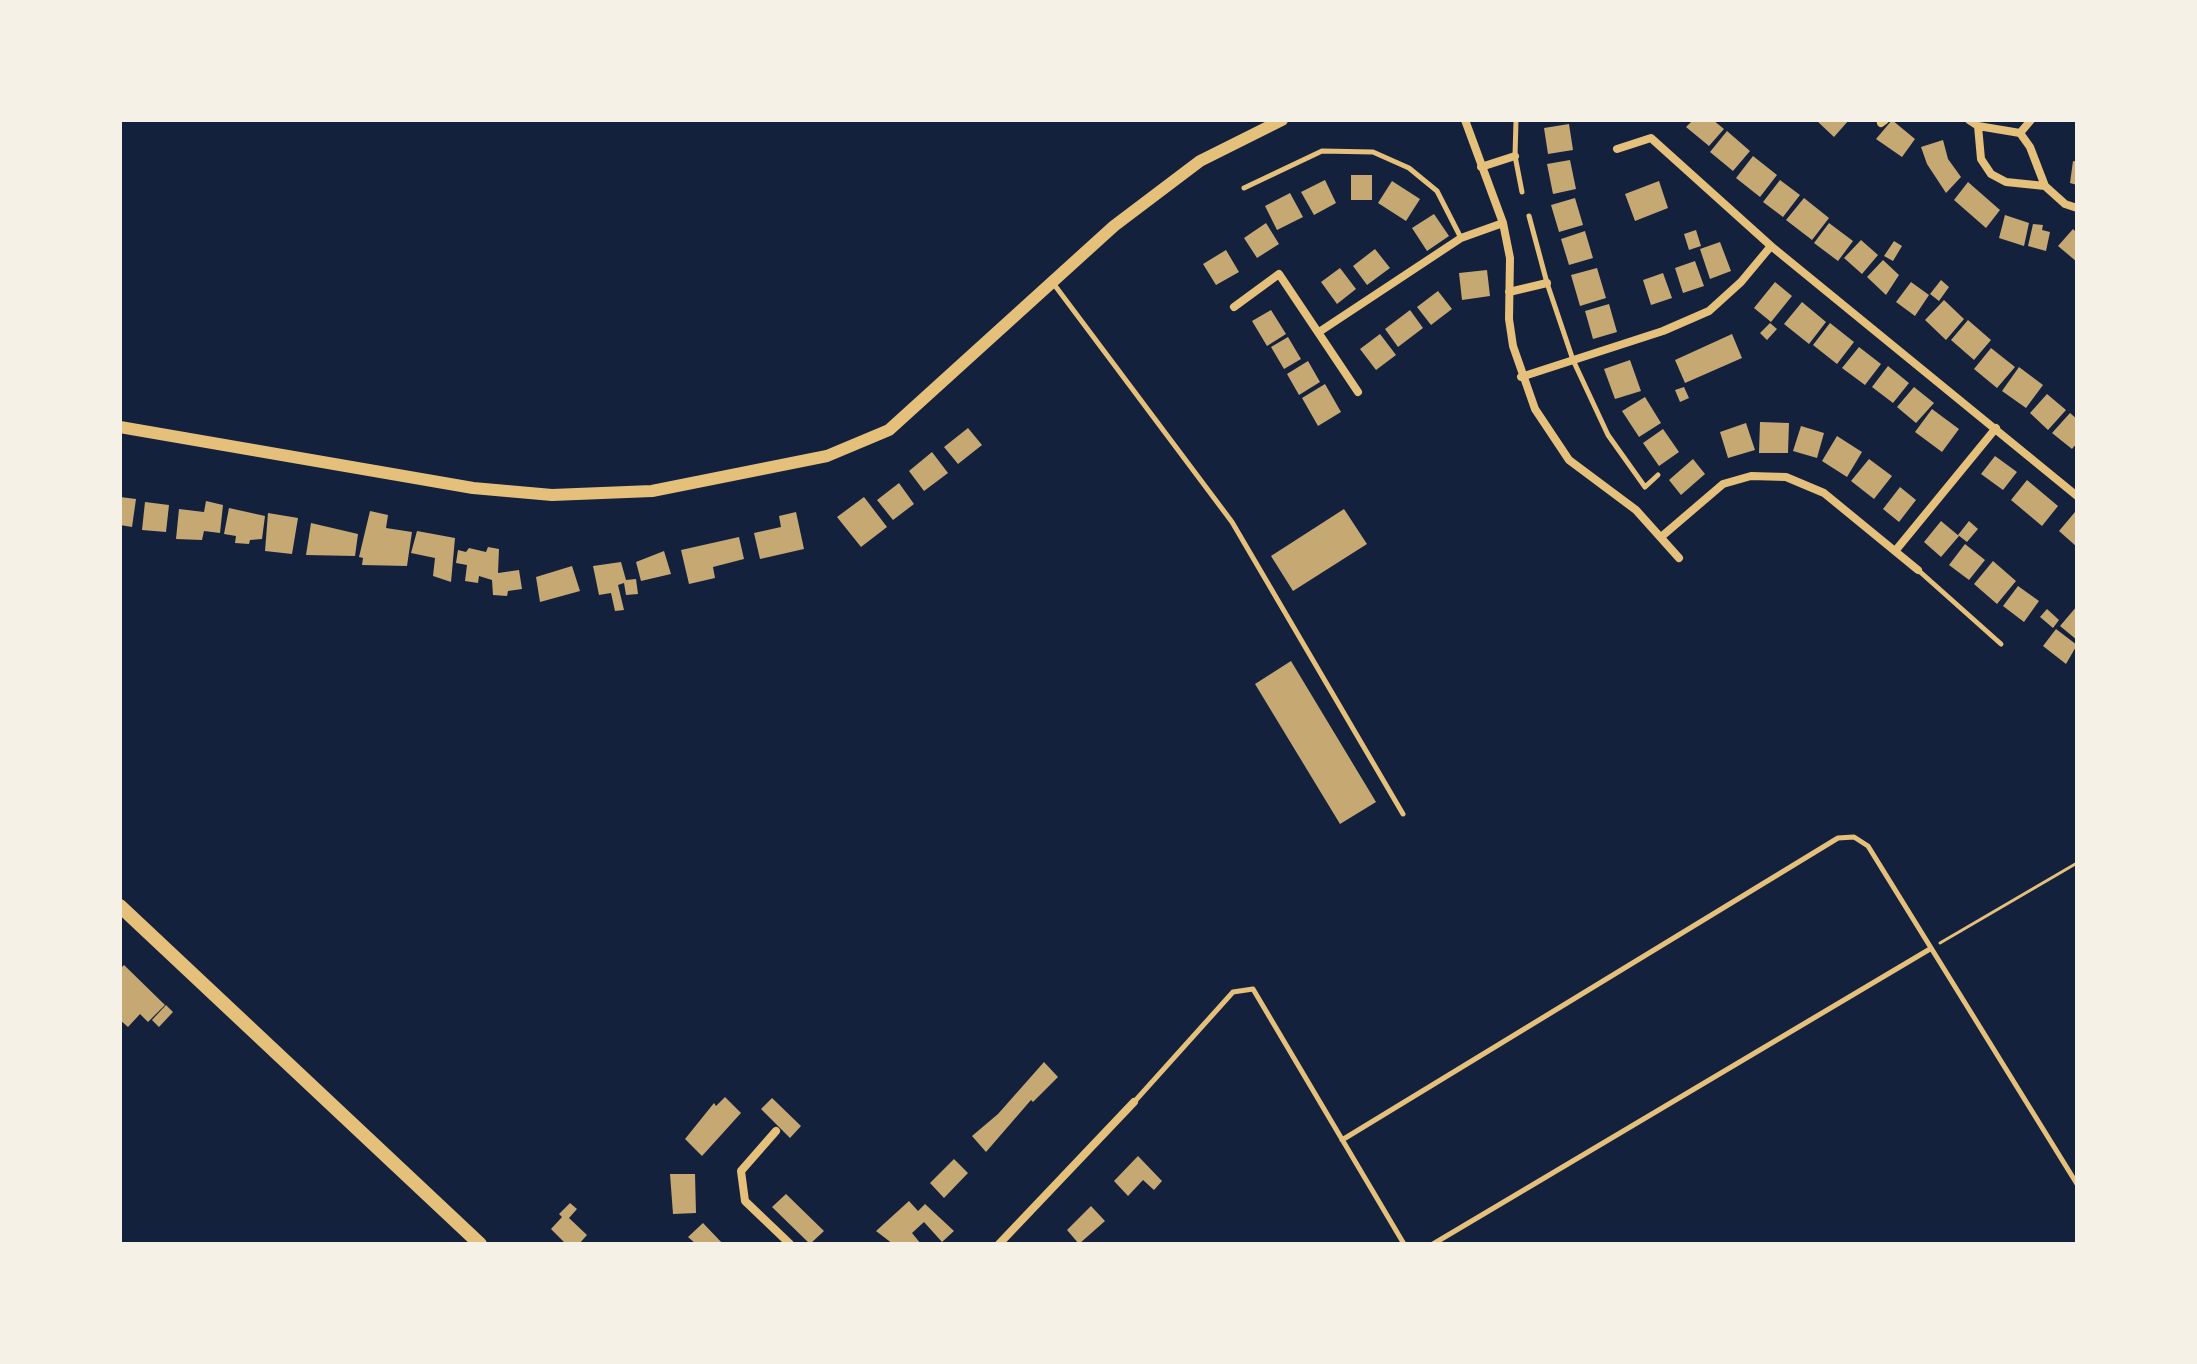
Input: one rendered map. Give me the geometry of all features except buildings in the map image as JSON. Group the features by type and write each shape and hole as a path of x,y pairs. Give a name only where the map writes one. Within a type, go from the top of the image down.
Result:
{"main road":[{"path":"120,906 480,1244"}],"street":[{"path":"120,427 473,488 552,495 652,491 827,456 878,435 947,380 1114,226 1200,161 1282,120"},
{"path":"1465,120 1503,223 1510,258 1509,319 1521,377 1535,409 1569,460 1636,510 1679,558"},
{"path":"1969,120 1978,126 2020,133 2030,147 2045,186 2065,204 2077,208"},
{"path":"2020,133 2031,120"},
{"path":"1978,126 1981,159 1991,174 2006,182 2045,186"},
{"path":"1617,149 1651,138 1771,246 2077,496"},
{"path":"1481,167 1515,156"},
{"path":"1319,332 1461,238 1503,223"},
{"path":"1521,377 1663,331 1709,311 1741,282 1771,246"},
{"path":"1234,307 1279,274 1358,392"},
{"path":"1509,292 1547,283"},
{"path":"1896,550 1996,428"},
{"path":"1661,537 1723,484 1751,476 1786,477 1824,493 1918,570"},
{"path":"999,1244 1134,1102"},
{"path":"776,1131 741,1171 745,1201 790,1244"}],"lane":[{"path":"1516,120 1515,156 1522,192"},
{"path":"1244,188 1322,151 1373,152 1409,168 1437,191 1461,238"},
{"path":"1529,216 1573,360 1626,463 1645,487 1658,475"},
{"path":"1053,283 1232,522 1403,814"},
{"path":"1918,570 2001,644"},
{"path":"1342,1140 1838,838 1854,837 1868,846 2077,1184"},
{"path":"1433,1244 1621,1136 1930,949"},
{"path":"1134,1102 1233,992 1253,989 1404,1244"}],"path":[{"path":"1930,949 2077,863"}]}
